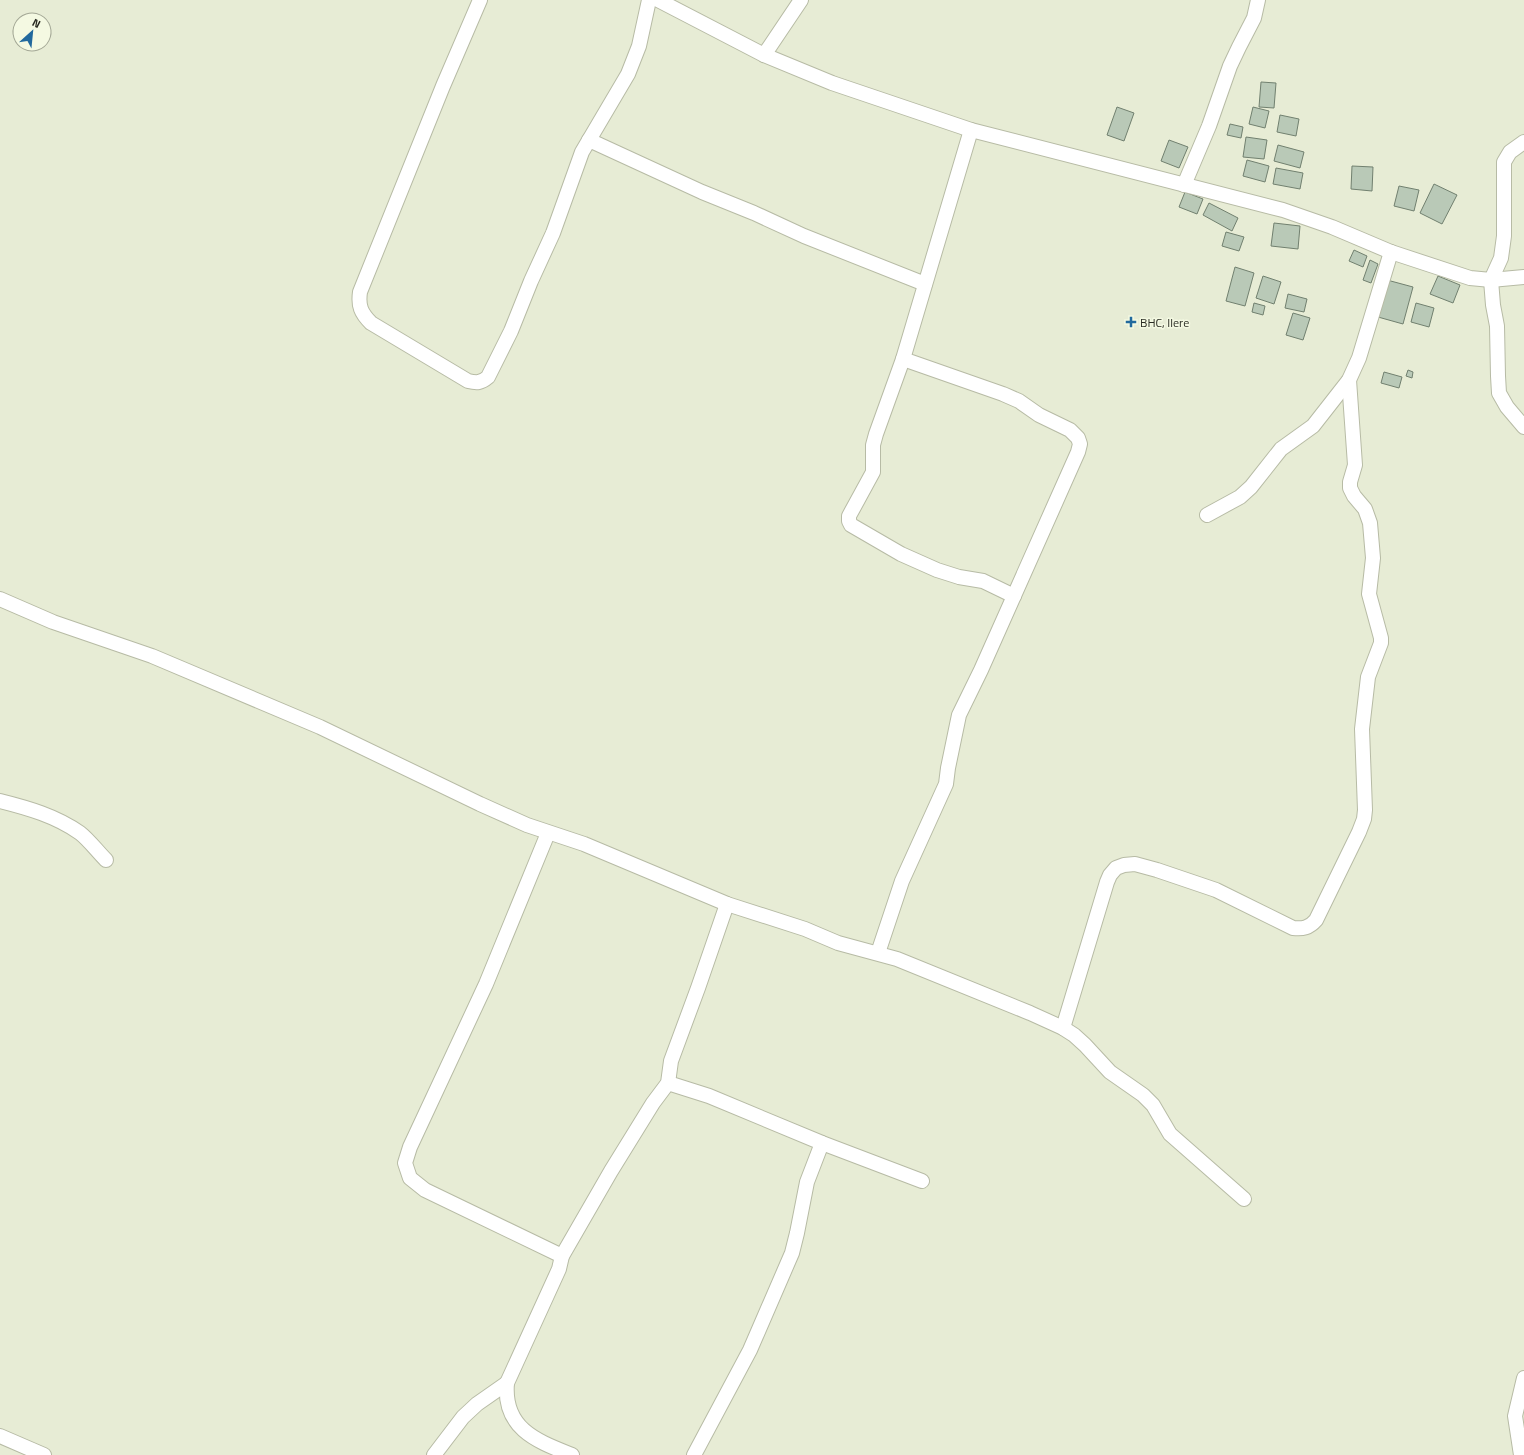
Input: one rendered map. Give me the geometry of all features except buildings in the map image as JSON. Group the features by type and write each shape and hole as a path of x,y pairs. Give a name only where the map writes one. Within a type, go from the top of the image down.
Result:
{"street":[{"path":"480,0 443,86 360,292 359,298 363,315 371,323 468,381 476,382 482,381 488,377 511,331 531,281 553,233 578,162 589,140 628,74 639,46 649,0"},
{"path":"658,0 764,55 832,83 971,130 1283,210 1332,227 1391,252 1470,278 1491,280 1524,277"},
{"path":"764,55 801,0"},
{"path":"1184,185 1209,126 1230,66 1254,18 1258,0"},
{"path":"971,130 903,359 876,434 873,445 873,472 849,516 849,521 852,526 901,554 959,577 983,581 1014,596"},
{"path":"589,140 702,192 754,212 804,236 925,284"},
{"path":"1524,142 1510,152 1504,162 1504,243 1491,280 1493,305 1497,326 1499,393 1507,407 1524,427"},
{"path":"1207,515 1240,497 1251,487 1281,449 1313,426 1348,380 1359,358 1391,252"},
{"path":"878,953 902,881 946,784 959,715 1014,596 1078,452 1080,444 1078,438 1070,430 1039,415 1019,401 903,359"},
{"path":"1063,1028 1107,882 1110,875 1116,868 1124,865 1135,864 1157,870 1216,890 1293,928 1301,929 1310,926 1316,920 1359,832 1365,810 1362,729 1364,706 1368,677 1381,643 1381,638 1369,594 1373,558 1370,523 1365,509 1354,496 1350,488 1350,482 1355,465 1348,380"},
{"path":"0,599 53,622 158,659 320,727 480,804 548,832 584,844 727,904 805,929 838,943 897,959 1063,1028 1085,1045 1110,1072 1143,1095 1153,1106 1170,1134 1244,1199"},
{"path":"0,801 31,809 62,822 81,834 106,860"},
{"path":"548,832 486,984 410,1147 405,1163 410,1178 425,1190 562,1256"},
{"path":"572,1455 538,1441 523,1430 511,1414 506,1397 507,1384 559,1269 562,1256 611,1171 653,1103 668,1083 671,1061 727,904"},
{"path":"668,1083 716,1098 822,1144 922,1181"},
{"path":"694,1455 750,1350 792,1253 807,1182 822,1144"},
{"path":"1521,1455 1515,1416 1524,1378"},
{"path":"434,1455 462,1417 477,1404 507,1384"},
{"path":"0,1436 44,1455"}],"place":[{"name":"BHC, Ilere","path":"1131,322"}]}
